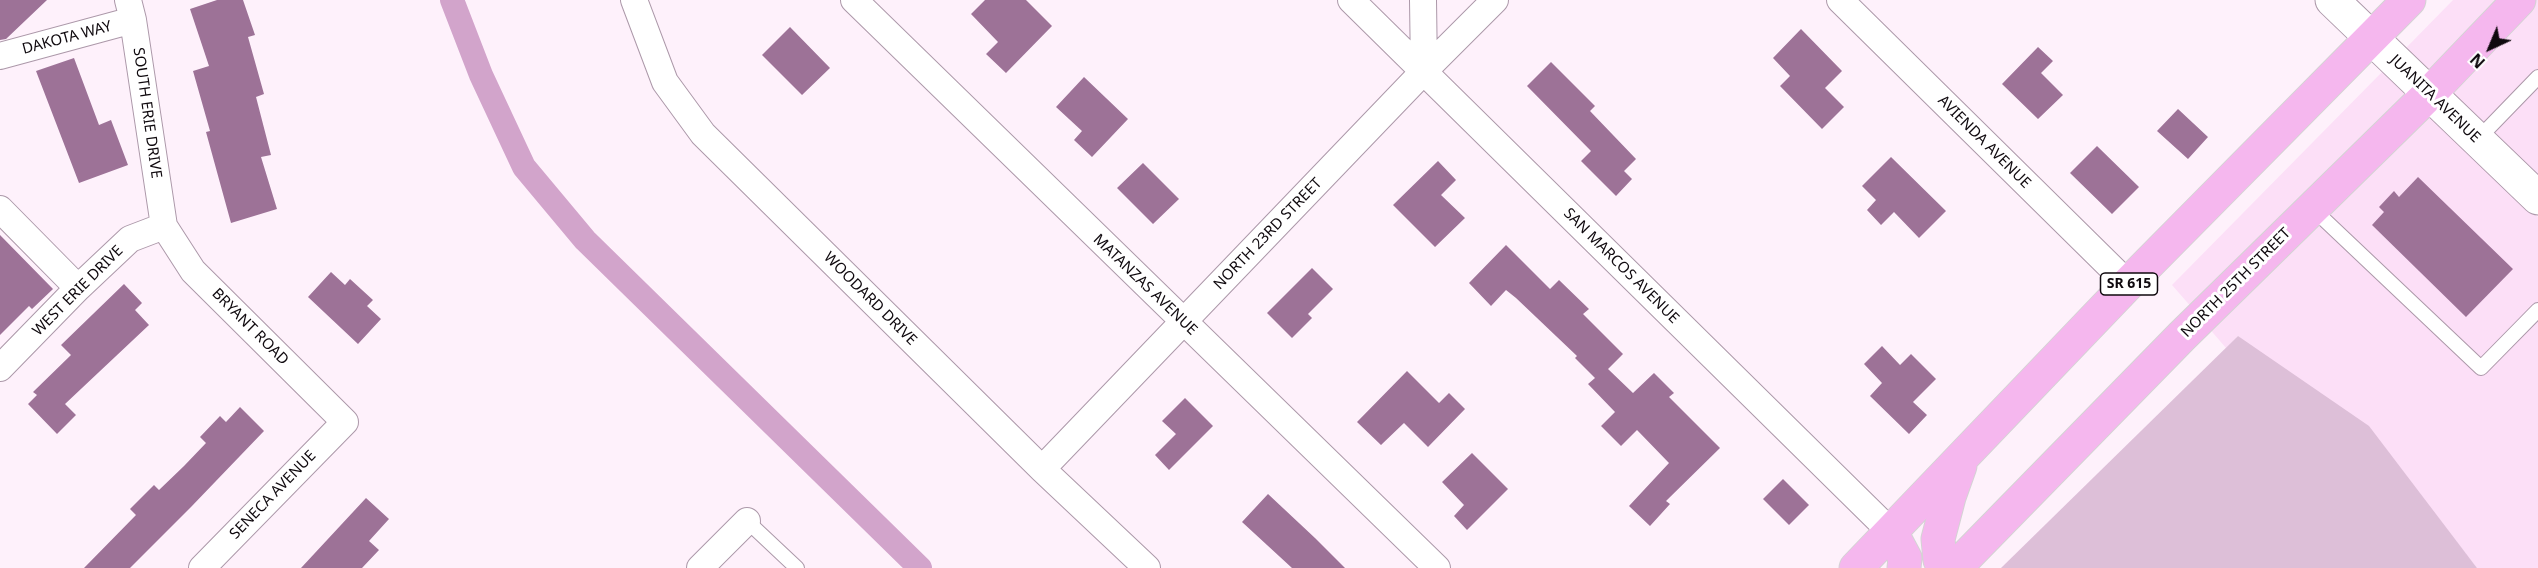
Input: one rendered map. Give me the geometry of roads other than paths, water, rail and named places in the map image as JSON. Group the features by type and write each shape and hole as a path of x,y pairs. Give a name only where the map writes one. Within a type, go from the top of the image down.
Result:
{"main road":[{"name":"SR 615","path":"1856,568 2128,284 2409,0"},
{"name":"NORTH 25TH STREET","path":"1955,568 2182,336 2428,94 2518,0"},
{"path":"1946,568 1940,560 1938,538 1949,497 1964,456"},
{"path":"1891,532 1905,558 1904,568"}],"street":[{"name":"WOODARD DRIVE","path":"634,0 665,82 703,134 1042,470 1147,568"},
{"name":"MATANZAS AVENUE","path":"854,0 1437,568"},
{"name":"SAN MARCOS AVENUE","path":"1351,0 1891,532"},
{"path":"1423,0 1424,71"},
{"name":"NORTH 23RD STREET","path":"1042,470 1424,71 1495,0"},
{"name":"AVIENDA AVENUE","path":"1840,0 2128,284"},
{"name":"JUANITA AVENUE","path":"2332,0 2538,198"},
{"name":"DAKOTA WAY","path":"0,56 131,10"},
{"name":"SOUTH ERIE DRIVE","path":"131,10 164,226"},
{"path":"0,209 78,288"},
{"name":"WEST ERIE DRIVE","path":"0,368 78,288 130,239 164,226"},
{"name":"BRYANT ROAD","path":"164,226 193,271 345,422"},
{"name":"SENECA AVENUE","path":"202,568 345,422"},
{"path":"700,568 747,521"}],"lane":[{"path":"2477,140 2537,80"},
{"path":"2312,208 2481,368 2538,310"},
{"path":"747,521 797,568"}],"waterway":[{"path":"452,0 481,75 524,167 585,240 920,568"}]}
